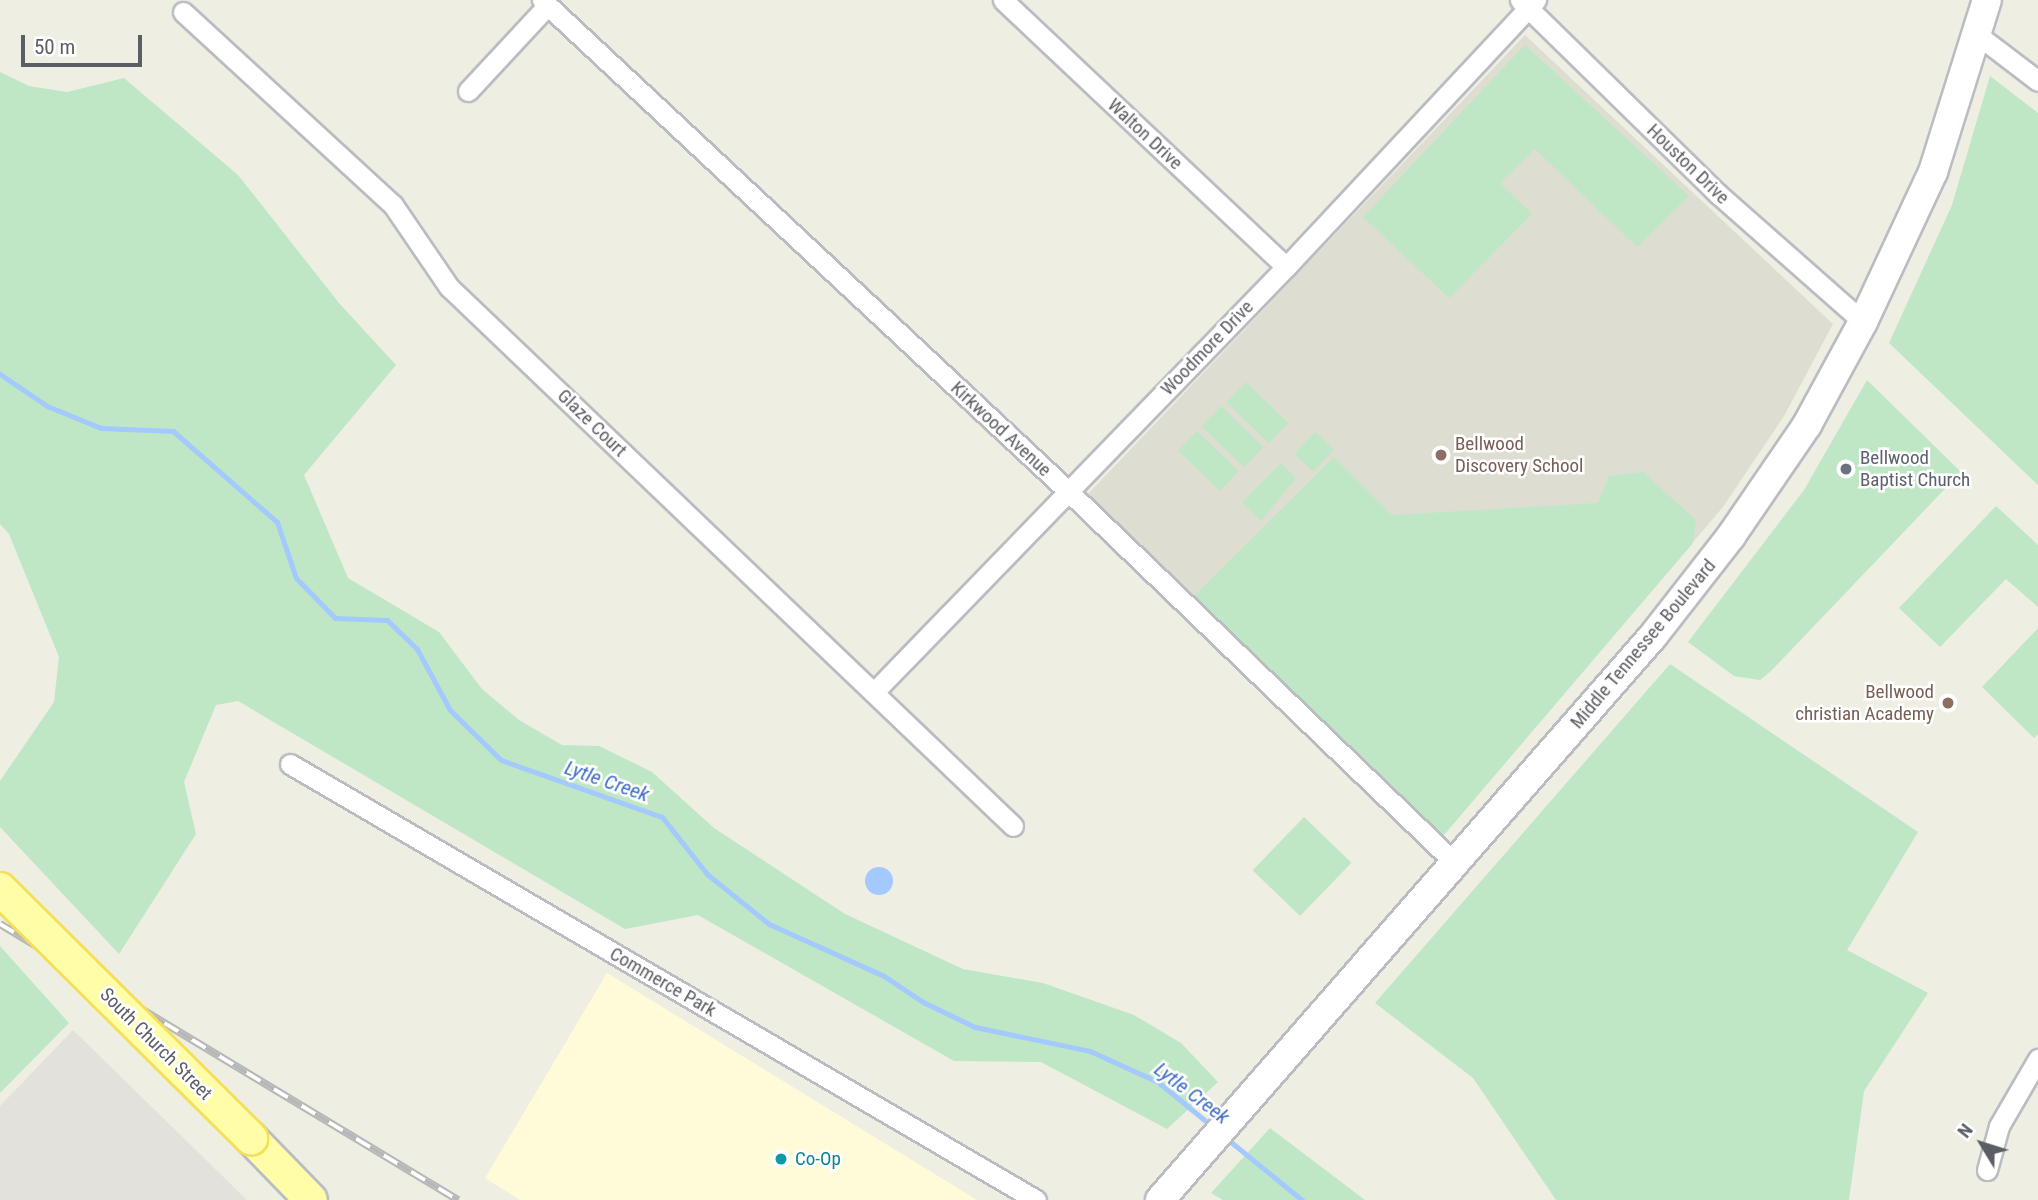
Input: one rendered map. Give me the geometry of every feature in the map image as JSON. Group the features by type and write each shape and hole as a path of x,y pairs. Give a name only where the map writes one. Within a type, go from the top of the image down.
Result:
{"main road":[{"name":"Middle Tennessee Boulevard","path":"1160,1200 1676,609 1724,546 1807,425 1863,322 1933,173 1979,36 1987,0"},
{"name":"South Church Street","path":"0,889 311,1200"}],"street":[{"name":"Walton Drive","path":"1003,0 1286,267"},
{"path":"468,91 545,3"},
{"name":"Kirkwood Avenue","path":"545,3 1067,490 1456,864"},
{"name":"Woodmore Drive","path":"874,692 1286,267 1528,3"},
{"name":"Houston Drive","path":"1528,3 1718,194 1863,322"},
{"name":"Glaze Court","path":"183,12 393,205 449,287 1013,826"},
{"path":"1979,36 2038,81"},
{"name":"Commerce Park","path":"289,764 1035,1200"},
{"path":"1987,1170 1999,1126 2038,1059"}],"shaded area":[{"name":"Bellwood Discovery School","path":"1525,35 1833,324 1784,416 1723,507 1443,836 1087,495"},
{"path":"607,973 977,1200 520,1200 485,1178"},
{"path":"73,1030 247,1200 0,1200 0,1106"}],"green space":[{"path":"1525,45 1689,196 1637,247 1535,149 1500,183 1532,214 1449,298 1363,217"},
{"path":"0,72 29,86 67,92 124,78 238,175 339,303 396,365 304,475 348,578 439,632 482,689 519,720 562,745 599,746 652,772 714,828 845,914 963,969 1043,983 1134,1015 1181,1043 1218,1082 1167,1129 1041,1062 954,1061 698,915 625,929 238,701 216,705 184,782 196,834 119,954 0,827 0,781 54,702 59,657 9,534 0,524"},
{"path":"1990,76 2038,113 2038,485 1889,343 1952,205"},
{"path":"1867,380 1961,472 1771,671 1760,680 1734,676 1688,642 1804,490"},
{"path":"1246,382 1288,423 1269,443 1227,402"},
{"path":"1221,406 1263,447 1244,467 1202,426"},
{"path":"1197,431 1239,471 1220,491 1178,450"},
{"path":"1315,432 1334,450 1314,472 1295,454"},
{"path":"1334,457 1392,515 1598,503 1609,476 1643,472 1696,520 1693,543 1443,836 1193,597"},
{"path":"1281,463 1296,478 1261,521 1242,502"},
{"path":"1996,506 2038,545 2038,607 2006,579 1940,647 1899,608"},
{"path":"2038,628 2038,734 2034,738 1982,687"},
{"path":"1670,664 1918,832 1847,950 1928,993 1864,1091 1849,1200 1556,1200 1473,1078 1375,1003"},
{"path":"1304,817 1351,863 1300,916 1253,870"},
{"path":"0,946 69,1023 0,1093"},
{"path":"1270,1128 1365,1200 1223,1200 1211,1193"}],"water":[{"path":"879,867 889,871 893,881 889,891 879,895 869,891 865,881 869,871"}],"waterway":[{"name":"Lytle Creek","path":"0,374 47,406 101,428 173,431 277,522 296,578 335,618 387,620 417,649 450,710 501,760 662,817 707,874 769,924 884,976 923,1002 975,1027 1090,1051 1158,1082 1213,1127"},
{"name":"Lytle Creek","path":"1226,1138 1302,1200"}],"railway":[{"path":"0,924 458,1200"}],"place":[{"name":"Bellwood Discovery School","path":"1441,455"},
{"name":"Bellwood Baptist Church","path":"1846,469"},
{"name":"Bellwood christian Academy","path":"1948,703"},
{"name":"Co-Op","path":"781,1159"}]}
